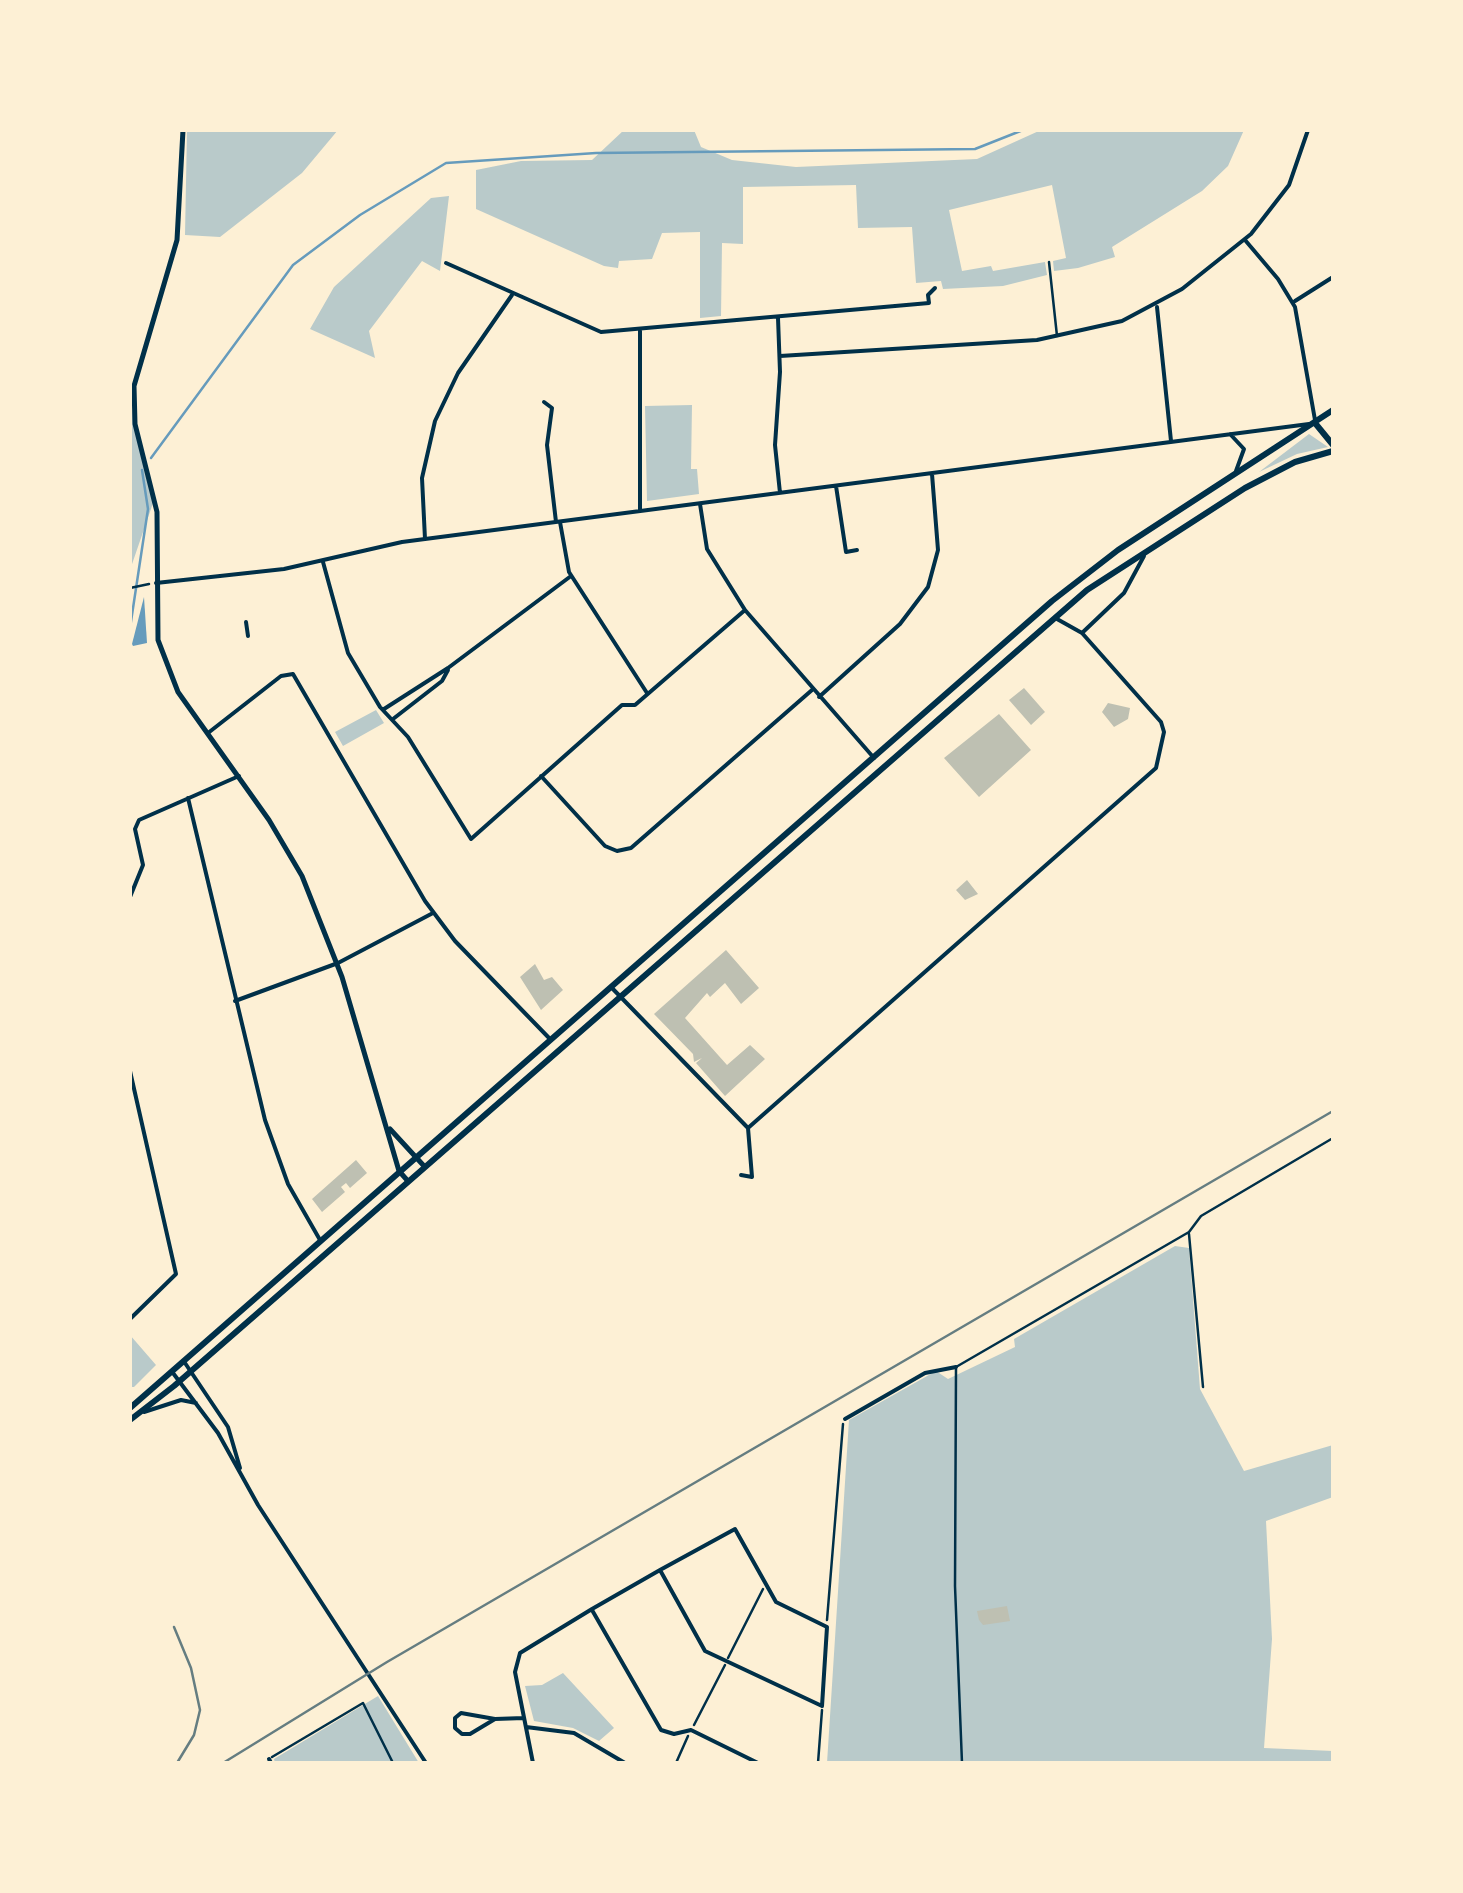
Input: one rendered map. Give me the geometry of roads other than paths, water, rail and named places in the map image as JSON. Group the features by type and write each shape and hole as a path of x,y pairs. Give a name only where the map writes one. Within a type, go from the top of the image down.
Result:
{"main road":[{"path":"131,1405 1068,588 1333,410"},
{"path":"130,1420 191,1372 1054,618 1150,546 1286,466 1333,448 1315,423"}],"street":[{"path":"183,130 182,216 134,392 136,424 157,512 157,631 168,670 302,876 338,964 400,1171 407,1180"},
{"path":"780,356 1057,337 1112,325 1156,305 1245,240 1289,184 1308,130"},
{"path":"156,583 323,562 425,539 1315,423 1293,302 1245,240"},
{"path":"446,263 594,330 640,330 928,302 928,295 935,288"},
{"path":"1293,302 1333,277"},
{"path":"425,539 422,478 436,421 458,373 512,295"},
{"path":"1156,305 1172,442"},
{"path":"778,317 780,356 774,445 780,493"},
{"path":"640,330 640,511"},
{"path":"544,402 552,408 547,445 558,522 571,576 648,693"},
{"path":"1229,480 1244,454 1241,443 1230,434"},
{"path":"819,697 900,624 928,587 938,550 932,473"},
{"path":"836,486 846,552 858,550"},
{"path":"700,504 707,549 745,610 874,758"},
{"path":"1082,632 1124,594 1150,546"},
{"path":"323,562 348,653 471,839 622,704 635,704 745,610"},
{"path":"383,710 448,668 571,576"},
{"path":"748,1128 1156,768 1163,740 1161,722 1082,632 1054,618"},
{"path":"246,622 248,636"},
{"path":"393,719 442,681 448,668"},
{"path":"208,733 288,672 329,732 434,913 550,1040"},
{"path":"542,776 604,846 618,851 630,848 812,690"},
{"path":"130,897 143,866 136,824 239,776"},
{"path":"188,798 234,1001 280,1163 320,1240"},
{"path":"234,1001 338,964 434,913"},
{"path":"612,987 748,1128 752,1177 741,1176"},
{"path":"130,1071 176,1274 130,1319"},
{"path":"388,1127 424,1166"},
{"path":"184,1362 228,1427 242,1473"},
{"path":"845,1419 925,1373 956,1367"},
{"path":"172,1371 196,1402 426,1763"},
{"path":"144,1412 181,1400 196,1402"},
{"path":"533,1763 515,1672 516,1658 525,1648 660,1570 735,1528 776,1602 826,1627 822,1706 726,1662 698,1643 660,1570"},
{"path":"592,1609 661,1730 674,1734 691,1730 758,1763"},
{"path":"495,1720 470,1734 455,1728 455,1718 461,1713 495,1720 524,1718"},
{"path":"526,1727 574,1733 624,1763"}],"lane":[{"path":"1049,262 1057,337"},
{"path":"962,1763 955,1586 956,1367 1189,1232 1201,1216 1333,1138"},
{"path":"1189,1232 1204,1387"}],"water":[{"path":"144,597 147,643 133,646 132,644"}],"waterway":[{"path":"151,458 293,265 360,215 446,163 596,153 975,149 1023,130"},
{"path":"130,628 148,509 142,470"}],"railway":[{"path":"223,1763 387,1662 1333,1111"},
{"path":"174,1627 191,1668 200,1710 194,1735 177,1763"}]}
